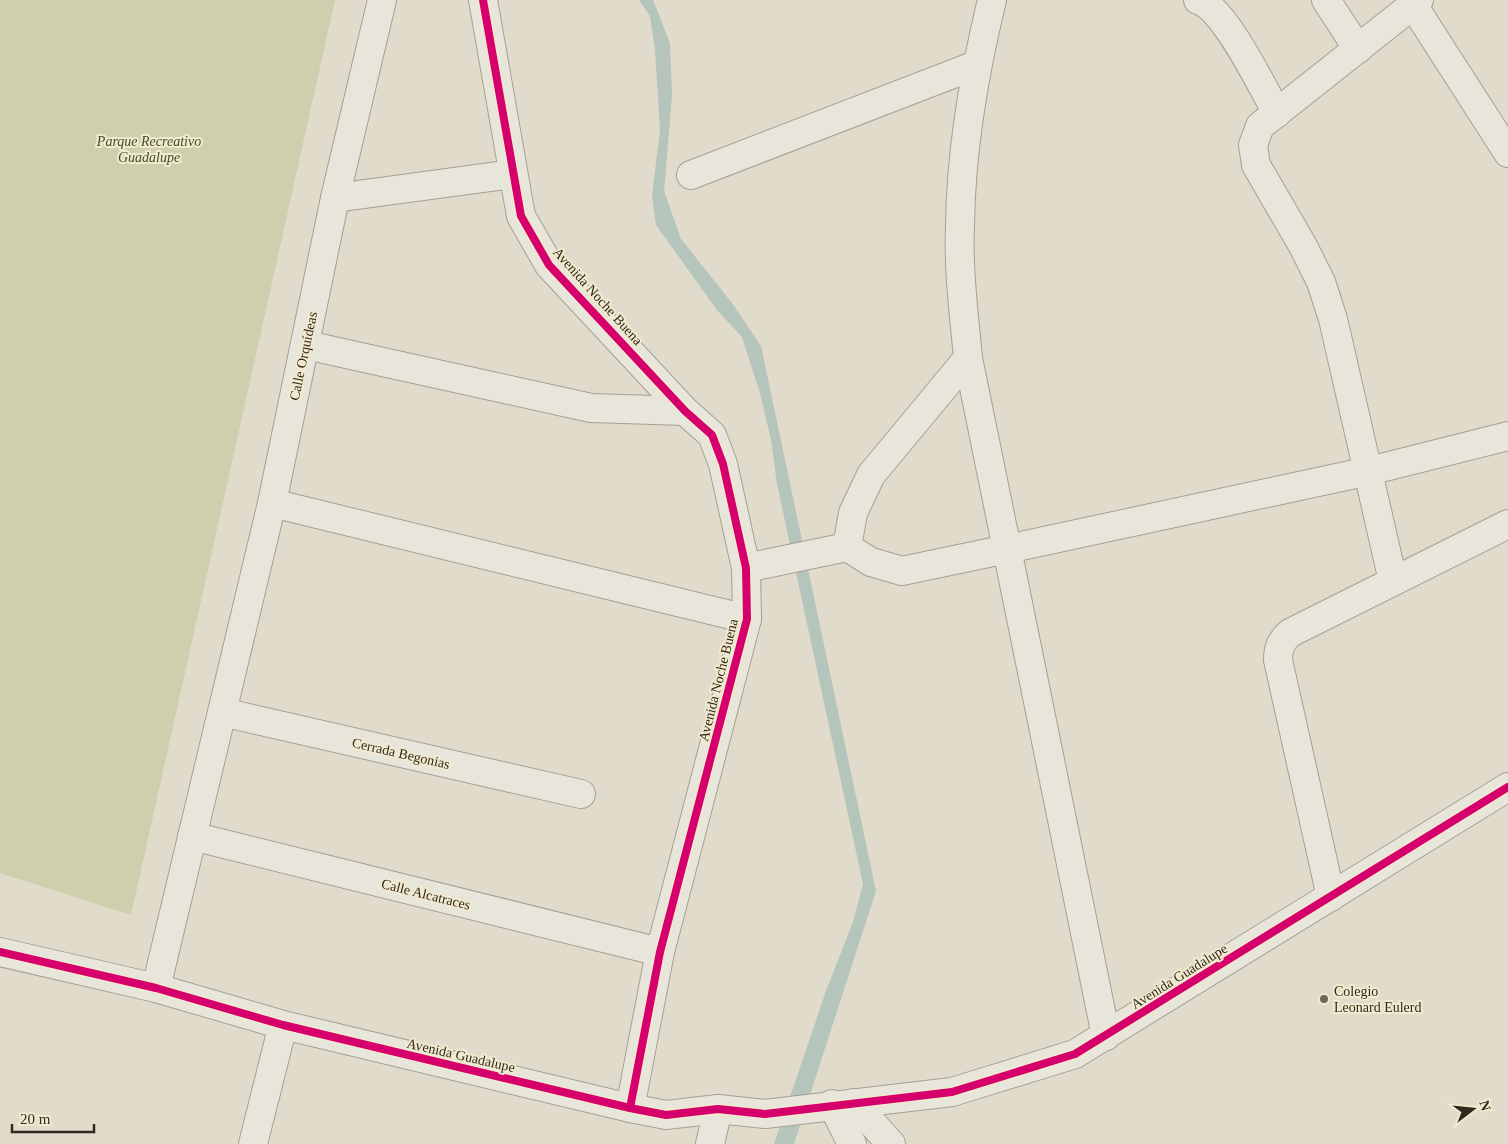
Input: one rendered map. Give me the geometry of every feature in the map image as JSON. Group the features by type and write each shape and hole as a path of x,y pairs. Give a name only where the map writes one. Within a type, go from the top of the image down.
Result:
{"street":[{"name":"Calle Orquídeas","path":"156,988 272,503 335,198 382,0"},
{"name":"Avenida Noche Buena","path":"483,0 512,174 521,216 549,265 685,411 712,435 723,464 746,568 747,619 660,952 630,1108"},
{"path":"992,0 976,65 967,124 960,226 963,305 968,358 1106,1036"},
{"path":"1198,0 1206,2 1228,27 1277,113"},
{"path":"1326,0 1358,48"},
{"path":"1393,581 1332,319 1320,282 1304,246 1256,165 1253,145 1260,126 1416,2 1508,153"},
{"path":"691,175 976,65"},
{"path":"335,198 512,174"},
{"path":"306,345 591,408 685,411"},
{"path":"834,550 871,475 968,358"},
{"path":"746,568 834,550 902,571 1369,472 1508,436"},
{"path":"272,503 747,619"},
{"path":"1331,897 1278,660 1278,650 1283,640 1290,633 1508,524"},
{"name":"Cerrada Begonias","path":"222,712 581,794"},
{"name":"Avenida Guadalupe","path":"0,952 156,988 284,1025 630,1108 666,1115 718,1109 765,1114 952,1092 1075,1054 1508,787"},
{"name":"Calle Alcatraces","path":"192,836 660,952"},
{"path":"253,1144 284,1025"},
{"path":"843,1104 852,1144"},
{"path":"843,1104 891,1144"},
{"path":"710,1144 718,1109"}],"green space":[{"name":"Parque Recreativo Guadalupe","path":"0,0 335,0 131,915 0,873"}],"shaded area":[{"path":"639,0 653,0 670,43 672,96 664,191 681,239 732,303 761,346 876,891 794,1144 774,1144 826,991 853,922 863,884 777,484 771,440 760,393 742,337 717,310 656,225 652,196 660,130 655,50 650,16"}],"cycle path":[{"path":"483,0 521,216 549,265 685,411 712,435 723,464 746,568 747,619 660,952 630,1108"},
{"path":"0,952 156,988 283,1025 630,1108 666,1115 718,1109 765,1114 952,1092 1075,1054 1508,787"}],"place":[{"name":"Colegio Leonard Eulerd","path":"1324,999"}]}
